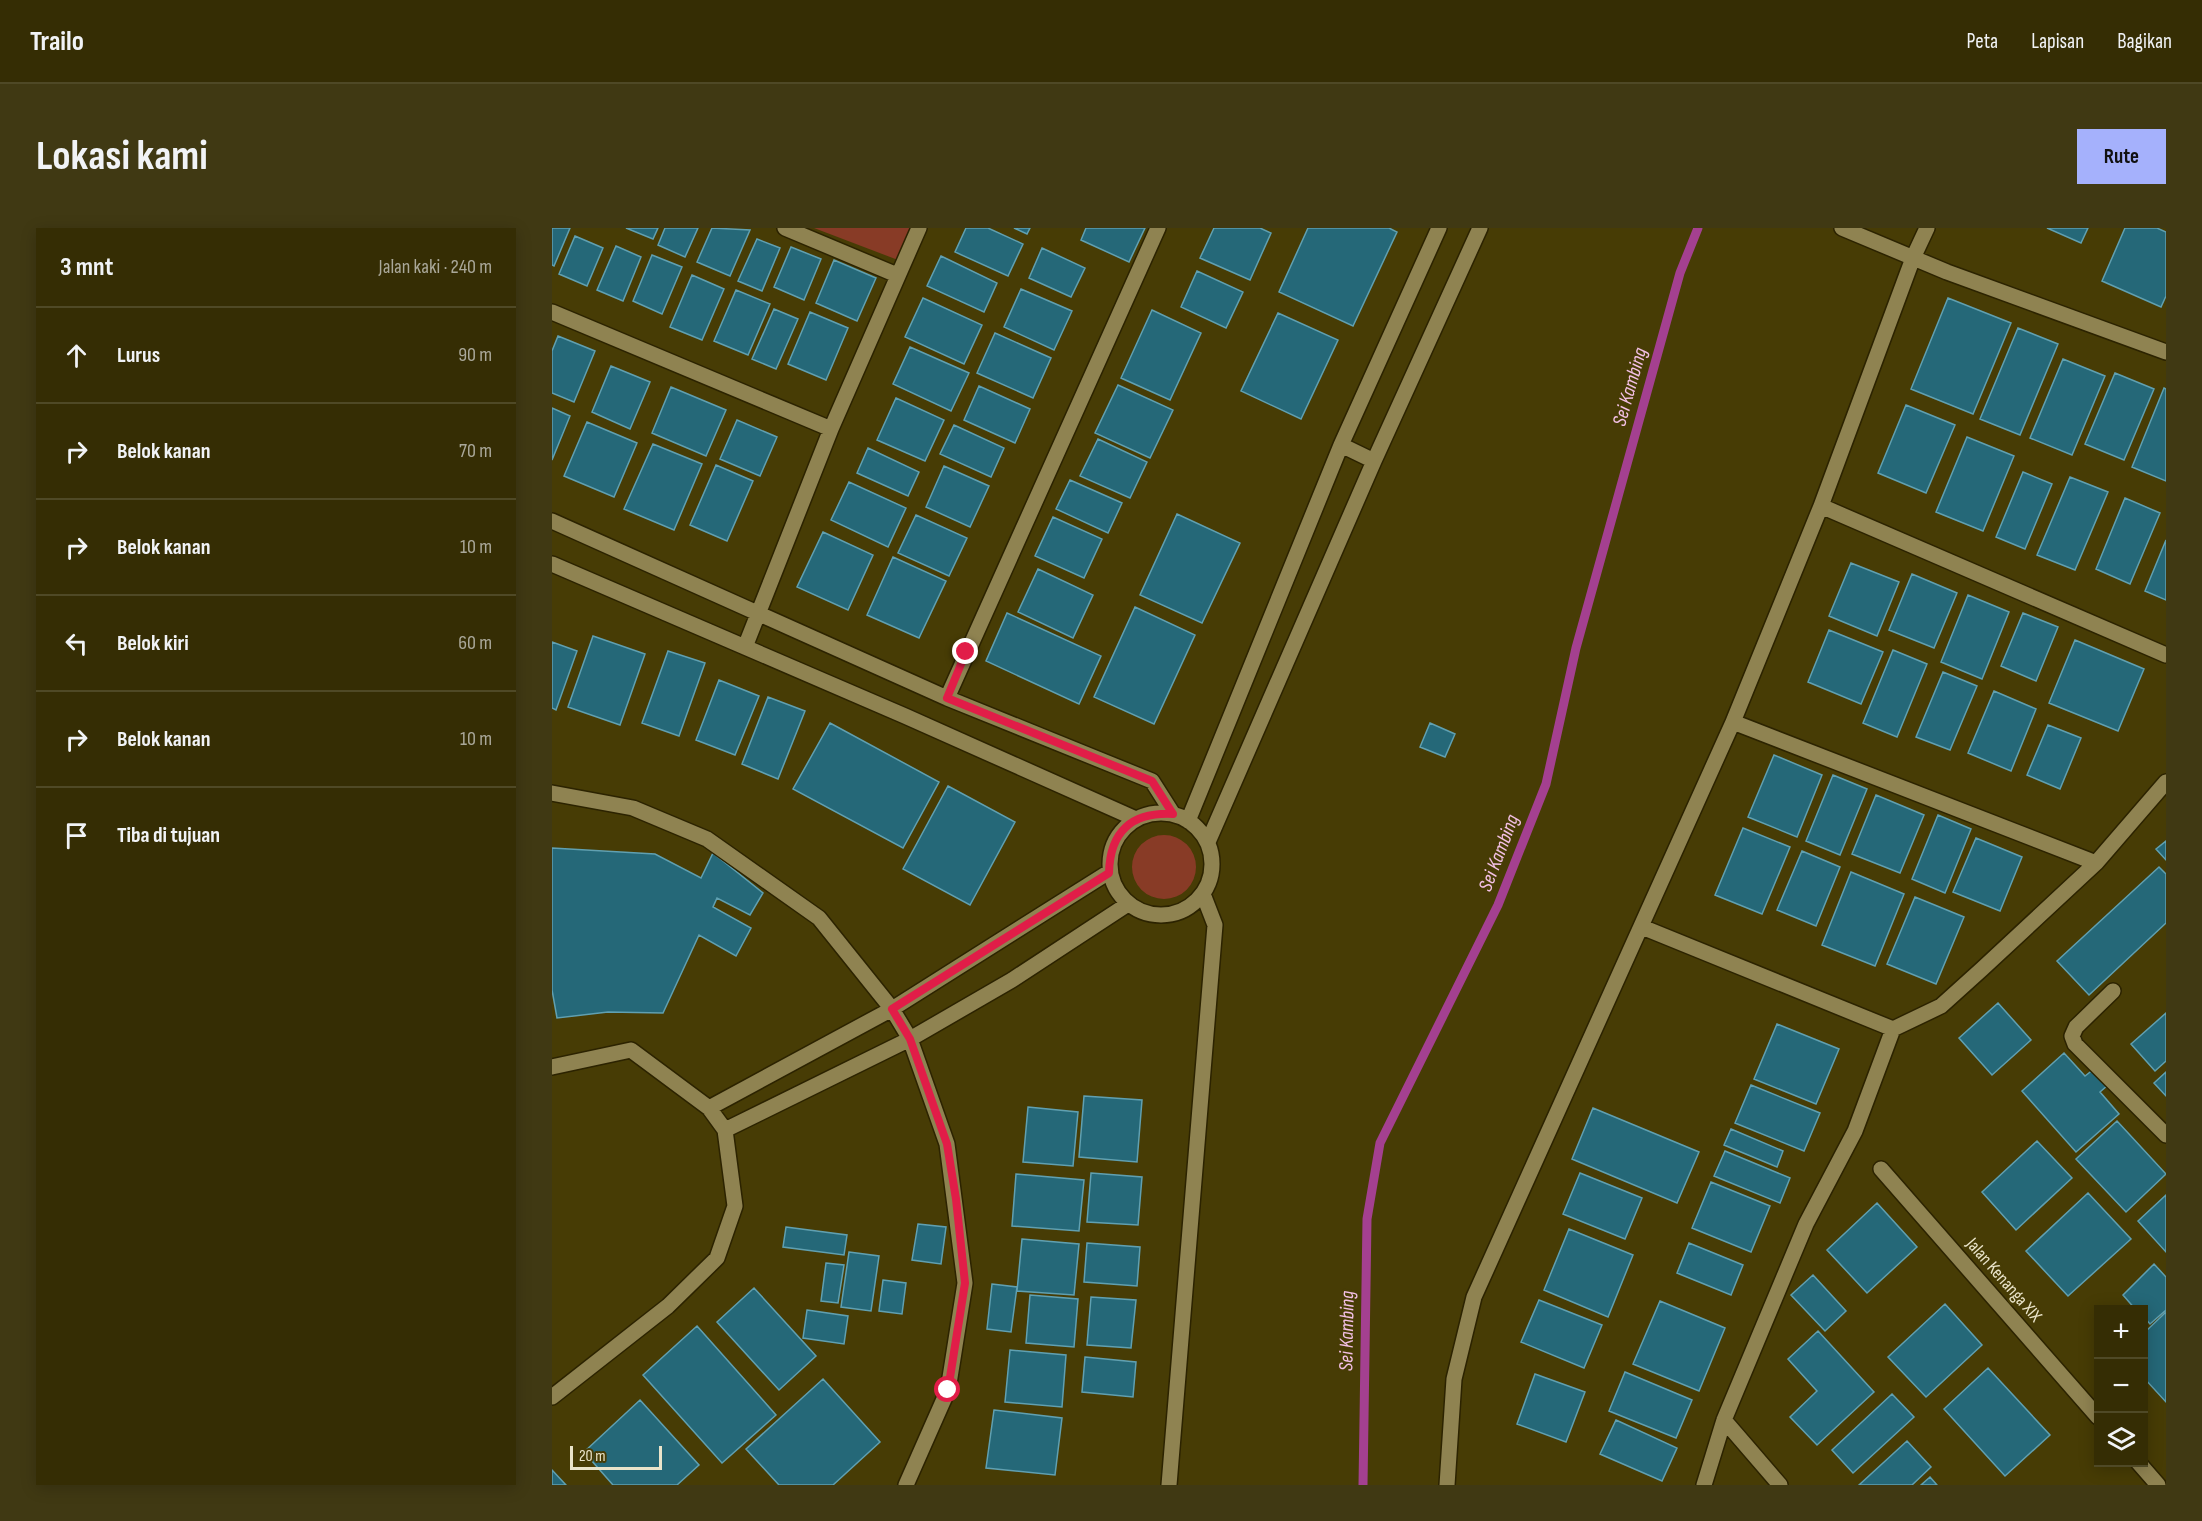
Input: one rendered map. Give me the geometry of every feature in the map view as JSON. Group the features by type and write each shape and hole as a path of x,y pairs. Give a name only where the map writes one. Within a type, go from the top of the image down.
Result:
{"street":[{"path":"786,228 897,275"},
{"path":"745,646 831,429 919,228"},
{"path":"947,698 1158,228"},
{"path":"1188,821 1341,445 1439,228"},
{"path":"1208,842 1374,461 1480,228"},
{"path":"1842,228 2065,317 2166,352"},
{"path":"1447,1485 1454,1379 1474,1297 1733,722 1821,507 1913,258 1927,228"},
{"path":"552,312 831,429"},
{"path":"1341,445 1374,461"},
{"path":"1821,507 2166,656"},
{"path":"552,521 947,698 1152,781 1173,814"},
{"path":"552,564 745,646 1136,819"},
{"path":"1733,722 2096,863"},
{"path":"1704,1485 1724,1420 1806,1224 1855,1131 1893,1029 1941,1006 2096,863 2166,782"},
{"path":"552,793 633,808 707,839 819,918 892,1009 910,1039 947,1144 965,1283 948,1390 906,1485"},
{"path":"1154,813 1173,814 1188,821 1201,831 1208,842 1213,868 1203,894 1182,912 1153,916 1128,904 1116,890 1109,873 1110,857 1114,842 1123,829 1136,819 1154,813"},
{"path":"709,1108 892,1009 1109,873"},
{"path":"1169,1485 1215,925 1203,894"},
{"path":"725,1130 910,1039 1012,980 1128,904"},
{"path":"1642,927 1893,1029"},
{"path":"2113,991 2076,1027 2072,1036 2075,1044 2166,1135"},
{"path":"552,1067 632,1050 709,1108 725,1130 735,1206 717,1258 668,1306 552,1397"},
{"name":"Jalan Kenanga XIX","path":"1881,1168 2095,1413"},
{"path":"1724,1420 1780,1485"},
{"path":"2142,1467 2158,1485"}],"shaded area":[{"path":"814,228 911,228 898,260"},
{"path":"1164,835 1182,841 1190,849 1196,867 1190,885 1182,893 1164,899 1146,893 1138,885 1132,867 1138,849 1146,841"}],"building":[{"path":"552,228 570,228 554,266 552,265"},
{"path":"626,228 658,228 653,239"},
{"path":"665,228 698,228 685,257 658,245"},
{"path":"712,228 750,230 730,276 697,262"},
{"path":"966,228 988,228 1023,244 1008,276 955,252"},
{"path":"1014,228 1030,228 1027,234"},
{"path":"1086,228 1145,228 1129,262 1081,240"},
{"path":"1214,228 1260,228 1271,233 1250,280 1200,258"},
{"path":"1308,228 1389,228 1397,232 1353,326 1279,292"},
{"path":"2047,228 2088,228 2081,243"},
{"path":"2125,228 2157,228 2166,232 2166,296 2161,307 2102,281"},
{"path":"575,236 603,248 587,286 559,274"},
{"path":"757,239 780,248 762,291 738,281"},
{"path":"616,246 641,257 623,301 597,290"},
{"path":"791,247 821,259 804,300 774,287"},
{"path":"1042,248 1085,268 1071,297 1029,278"},
{"path":"652,255 682,267 662,314 633,301"},
{"path":"941,256 997,283 984,312 927,286"},
{"path":"834,260 876,278 857,321 816,303"},
{"path":"1197,271 1243,292 1226,328 1181,307"},
{"path":"692,275 724,289 702,340 670,327"},
{"path":"1021,289 1072,311 1054,350 1004,327"},
{"path":"736,290 770,304 748,355 714,341"},
{"path":"923,298 982,325 964,364 905,337"},
{"path":"1948,298 2011,323 1973,414 1911,389"},
{"path":"774,309 798,319 776,369 752,359"},
{"path":"1152,310 1201,333 1170,400 1121,378"},
{"path":"810,312 848,328 826,380 788,364"},
{"path":"1278,313 1338,340 1301,419 1241,391"},
{"path":"2018,328 2058,344 2020,435 1980,419"},
{"path":"995,333 1051,358 1033,398 977,373"},
{"path":"558,336 595,351 574,402 552,393 552,351"},
{"path":"910,347 969,373 951,411 893,384"},
{"path":"2063,359 2105,376 2072,455 2030,438"},
{"path":"611,366 650,382 630,429 592,412"},
{"path":"2115,373 2154,389 2124,460 2085,444"},
{"path":"1118,385 1173,410 1150,458 1095,433"},
{"path":"979,386 1030,409 1015,443 964,420"},
{"path":"671,387 726,410 706,456 652,433"},
{"path":"2164,388 2166,389 2166,481 2132,467"},
{"path":"896,398 944,420 925,461 877,440"},
{"path":"1906,405 1955,425 1926,493 1878,473"},
{"path":"552,408 570,416 552,460"},
{"path":"737,420 777,437 760,476 720,459"},
{"path":"587,422 637,443 614,497 564,476"},
{"path":"954,425 1004,448 991,477 940,454"},
{"path":"1967,437 2014,456 1983,531 1936,512"},
{"path":"1098,439 1147,462 1130,498 1080,476"},
{"path":"653,444 702,464 674,530 624,509"},
{"path":"868,448 919,472 908,496 857,473"},
{"path":"716,465 753,481 727,541 690,525"},
{"path":"944,466 989,486 970,527 926,507"},
{"path":"2023,472 2052,484 2025,549 1996,537"},
{"path":"2070,477 2108,492 2075,570 2037,555"},
{"path":"1070,480 1122,503 1108,533 1056,509"},
{"path":"849,482 906,508 888,547 831,520"},
{"path":"2125,498 2160,513 2130,584 2096,569"},
{"path":"1177,514 1240,543 1202,623 1140,595"},
{"path":"916,515 967,538 949,576 898,553"},
{"path":"1053,517 1102,539 1084,578 1035,556"},
{"path":"823,532 873,555 848,610 797,587"},
{"path":"2166,540 2166,600 2145,591"},
{"path":"893,557 946,581 919,638 867,615"},
{"path":"1851,563 1899,582 1877,636 1829,616"},
{"path":"1038,569 1093,595 1073,638 1018,612"},
{"path":"1912,574 1957,593 1934,648 1889,630"},
{"path":"1968,595 2009,612 1982,679 1941,662"},
{"path":"1135,607 1195,635 1154,724 1094,697"},
{"path":"1007,613 1101,656 1079,704 986,661"},
{"path":"2023,613 2058,627 2036,681 2001,666"},
{"path":"1829,630 1883,652 1861,704 1808,682"},
{"path":"593,636 645,654 620,725 568,707"},
{"path":"2075,640 2144,669 2118,731 2049,703"},
{"path":"552,642 577,651 556,710 552,708"},
{"path":"1893,650 1927,664 1897,737 1863,723"},
{"path":"668,651 705,663 679,736 642,723"},
{"path":"1943,672 1977,686 1950,750 1916,737"},
{"path":"719,680 759,696 735,755 696,740"},
{"path":"1994,691 2036,709 2011,771 1968,753"},
{"path":"768,697 805,711 778,779 742,764"},
{"path":"830,723 939,782 903,848 793,789"},
{"path":"1430,723 1455,734 1445,757 1420,747"},
{"path":"2048,725 2081,738 2060,789 2027,775"},
{"path":"1774,755 1822,775 1797,837 1748,817"},
{"path":"1833,775 1867,789 1840,855 1806,841"},
{"path":"948,786 1015,822 970,905 903,869"},
{"path":"1876,795 1924,815 1900,873 1852,854"},
{"path":"1938,815 1971,829 1945,893 1912,879"},
{"path":"1743,828 1790,847 1762,914 1715,895"},
{"path":"1976,838 2022,857 2000,911 1953,892"},
{"path":"2166,841 2166,860 2156,849"},
{"path":"552,848 655,854 701,878 713,853 763,893 750,915 717,898 713,907 751,928 736,956 699,935 663,1013 608,1012 557,1018 552,990"},
{"path":"1802,851 1840,867 1816,926 1777,910"},
{"path":"2159,867 2166,874 2166,923 2089,995 2057,961"},
{"path":"1851,872 1904,894 1875,966 1822,945"},
{"path":"1915,897 1964,917 1936,984 1887,964"},
{"path":"1998,1003 2031,1040 1992,1075 1959,1038"},
{"path":"2166,1013 2166,1061 2155,1071 2131,1044"},
{"path":"1777,1024 1839,1049 1816,1104 1754,1079"},
{"path":"2064,1053 2085,1076 2094,1069 2108,1085 2100,1092 2119,1114 2076,1152 2022,1091"},
{"path":"2166,1072 2166,1096 2154,1083"},
{"path":"1751,1085 1820,1113 1804,1151 1735,1123"},
{"path":"1084,1096 1142,1100 1137,1162 1079,1157"},
{"path":"1028,1107 1078,1112 1073,1166 1023,1162"},
{"path":"1593,1108 1699,1152 1677,1203 1572,1159"},
{"path":"2117,1121 2166,1174 2126,1212 2076,1159"},
{"path":"1731,1129 1783,1151 1777,1167 1724,1145"},
{"path":"2037,1141 2072,1178 2016,1230 1982,1192"},
{"path":"1725,1151 1790,1178 1780,1203 1714,1176"},
{"path":"1091,1173 1142,1177 1138,1225 1087,1222"},
{"path":"1580,1173 1642,1198 1625,1239 1563,1214"},
{"path":"1016,1174 1084,1180 1079,1231 1012,1226"},
{"path":"1711,1182 1770,1206 1751,1252 1692,1228"},
{"path":"2088,1193 2131,1239 2068,1296 2026,1251"},
{"path":"2166,1195 2166,1252 2138,1221"},
{"path":"1877,1203 1917,1247 1867,1293 1827,1250"},
{"path":"918,1224 946,1227 941,1264 912,1260"},
{"path":"786,1227 847,1235 844,1255 783,1247"},
{"path":"1569,1229 1633,1255 1608,1317 1544,1290"},
{"path":"1022,1239 1079,1244 1074,1295 1017,1291"},
{"path":"1087,1243 1140,1247 1137,1286 1084,1282"},
{"path":"1689,1243 1743,1265 1731,1295 1677,1273"},
{"path":"849,1252 879,1256 871,1311 841,1307"},
{"path":"826,1263 844,1265 838,1303 821,1301"},
{"path":"2154,1264 2166,1277 2166,1310 2150,1324 2148,1305 2132,1305 2123,1295"},
{"path":"1813,1275 1846,1311 1825,1331 1791,1295"},
{"path":"883,1280 906,1283 902,1314 879,1311"},
{"path":"992,1284 1017,1287 1011,1332 987,1329"},
{"path":"754,1288 816,1356 779,1390 717,1322"},
{"path":"1030,1295 1078,1299 1074,1347 1026,1343"},
{"path":"1091,1297 1136,1300 1131,1348 1087,1345"},
{"path":"1539,1300 1602,1325 1584,1368 1521,1342"},
{"path":"1660,1301 1725,1328 1699,1391 1633,1364"},
{"path":"1945,1304 1982,1345 1926,1397 1888,1357"},
{"path":"807,1310 848,1316 844,1344 803,1338"},
{"path":"2166,1312 2166,1402 2148,1382 2148,1329"},
{"path":"697,1326 776,1415 722,1463 643,1375"},
{"path":"1818,1331 1874,1392 1817,1445 1790,1417 1817,1391 1788,1359"},
{"path":"1010,1350 1066,1355 1062,1407 1005,1402"},
{"path":"1085,1357 1136,1362 1133,1397 1082,1392"},
{"path":"1988,1368 2050,1435 2005,1476 1944,1409"},
{"path":"1625,1372 1692,1400 1676,1438 1609,1411"},
{"path":"1535,1374 1585,1392 1566,1442 1517,1424"},
{"path":"823,1379 880,1442 833,1485 779,1485 746,1449"},
{"path":"1892,1394 1914,1417 1853,1473 1832,1450"},
{"path":"640,1400 699,1465 677,1485 613,1485 584,1452"},
{"path":"994,1410 1062,1418 1055,1475 986,1468"},
{"path":"1616,1420 1677,1448 1662,1481 1600,1454"},
{"path":"1907,1441 1931,1467 1912,1485 1859,1485"},
{"path":"552,1470 566,1485 552,1485"},
{"path":"1930,1477 1937,1485 1921,1485"}],"waterway":[{"name":"Sei Kambing","path":"1363,1485 1367,1219 1380,1143 1498,905 1546,784 1576,648 1680,273 1698,228"}],"route":[{"path":"948,1390 965,1283 956,1199 947,1144 910,1039 892,1009 1109,873 1114,842 1123,829 1136,819 1154,813 1173,814 1152,781 947,698 966,652"}]}
